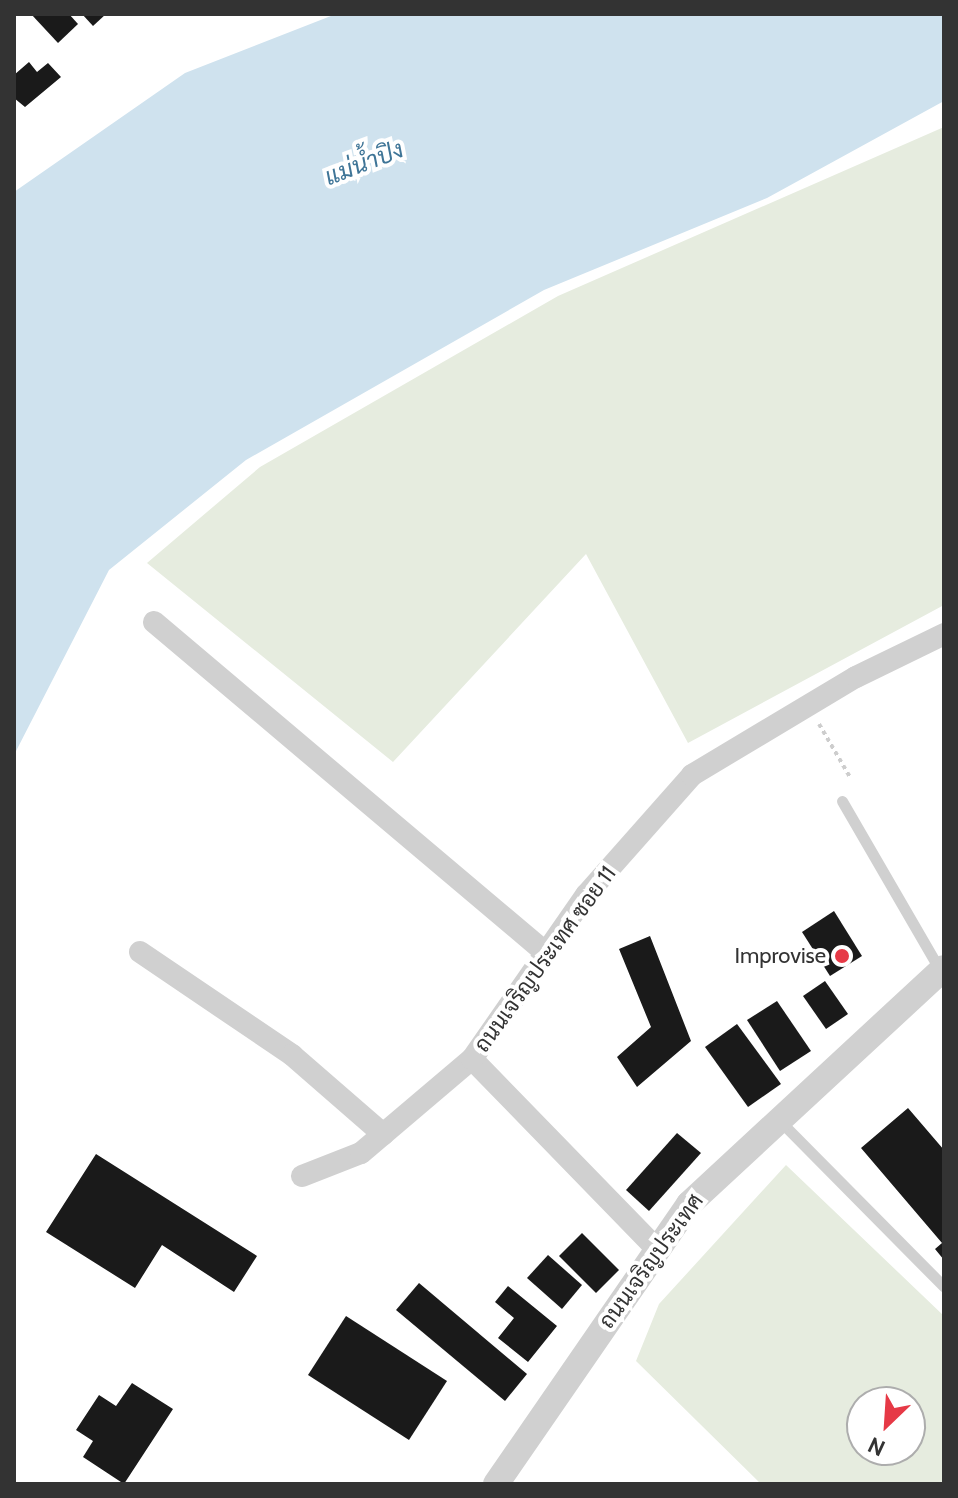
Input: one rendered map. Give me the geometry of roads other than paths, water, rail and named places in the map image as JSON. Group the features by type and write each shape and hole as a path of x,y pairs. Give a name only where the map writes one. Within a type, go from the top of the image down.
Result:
{"street":[{"path":"154,622 546,953"},
{"name":"ถนนเจริญประเทศ ซอย 11","path":"302,1176 361,1153 472,1059 586,895 692,775 808,706 944,634"},
{"path":"140,952 292,1055 383,1134"},
{"name":"ถนนเจริญประเทศ","path":"496,1484 689,1204 942,969"},
{"path":"472,1059 656,1248"}],"lane":[{"path":"842,801 942,969"},
{"path":"778,1119 944,1287"}],"water":[{"name":"แม่น้ำปิง","path":"336,14 944,14 944,101 767,198 544,290 246,460 109,570 14,755 14,192 185,73"}],"place":[{"name":"Improvise","path":"842,956"}]}
